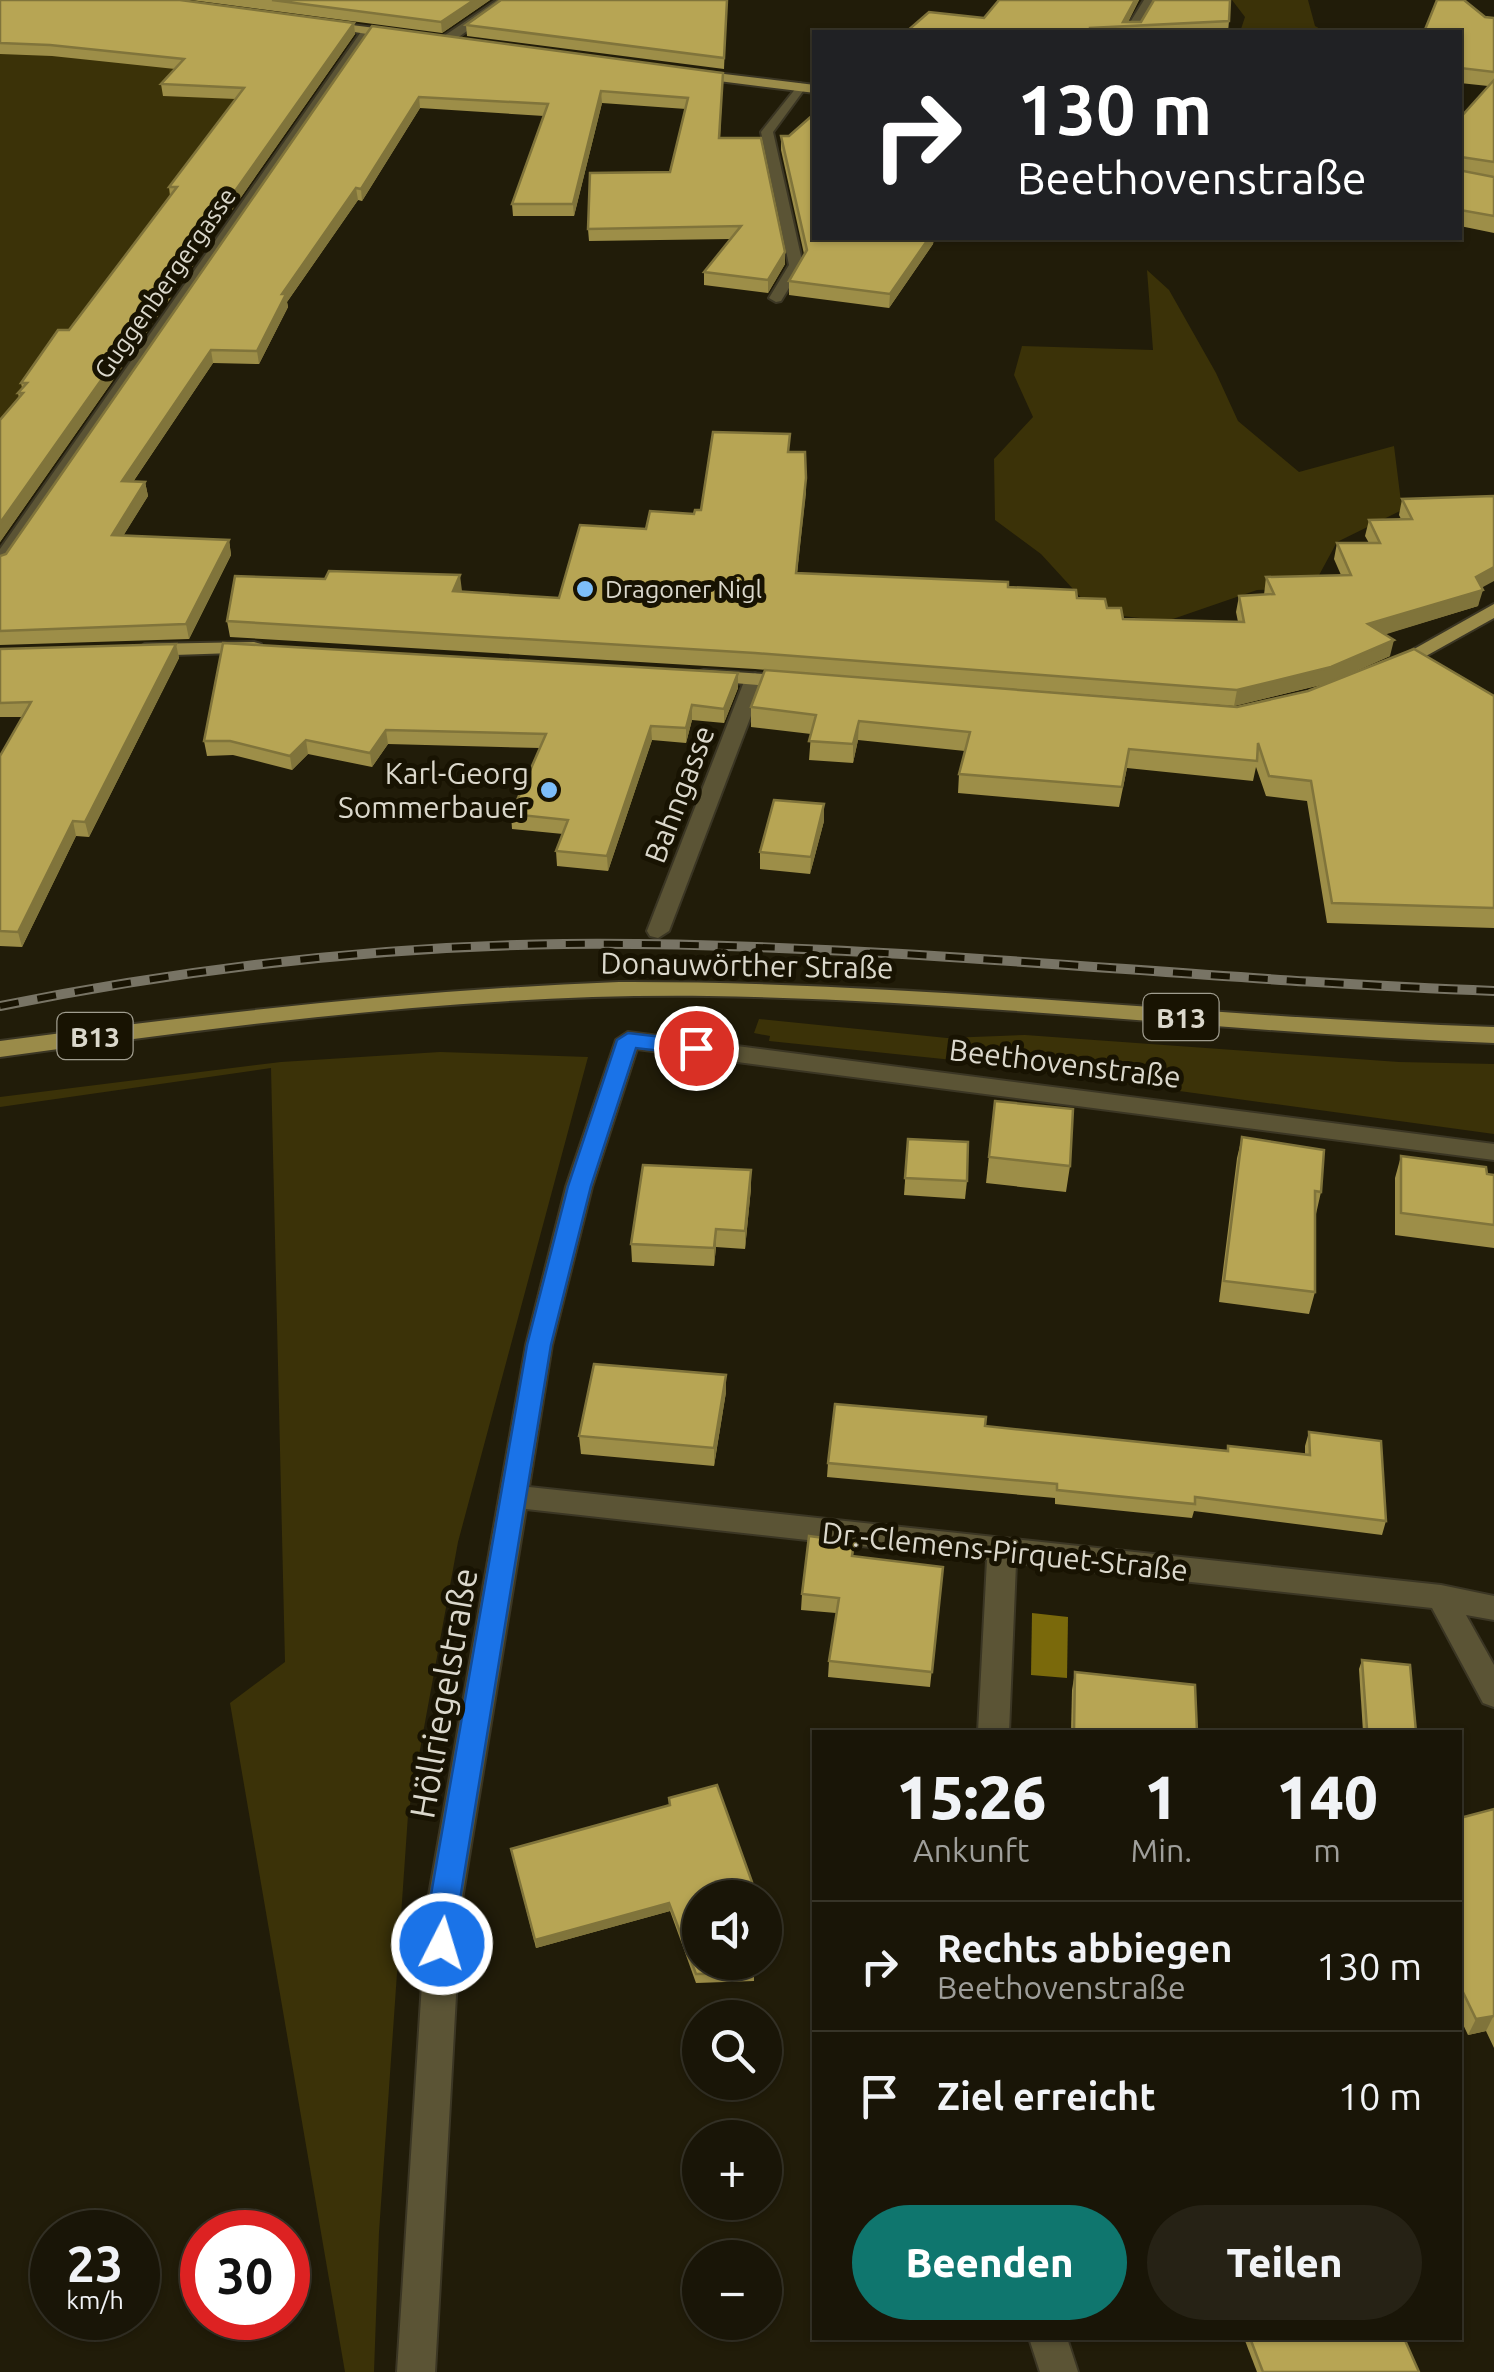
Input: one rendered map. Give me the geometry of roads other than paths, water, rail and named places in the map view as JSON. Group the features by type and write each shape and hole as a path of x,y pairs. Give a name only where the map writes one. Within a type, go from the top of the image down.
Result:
{"main road":[{"path":"312,23 406,36"},
{"path":"426,38 463,44"},
{"path":"667,71 808,88"},
{"path":"1382,671 1429,650 1494,610"},
{"path":"116,650 271,650"},
{"path":"677,674 812,683"},
{"name":"Donauwörther Straße","path":"0,1049 286,1012 474,995 708,989 956,1001 1402,1033 1494,1035"}],"street":[{"path":"445,41 504,0"},
{"path":"1131,30 1150,0"},
{"name":"Guggenbergergasse","path":"0,562 367,31"},
{"path":"776,298 796,265 767,132 808,88"},
{"name":"Bahngasse","path":"658,930 755,678"},
{"name":"Beethovenstraße","path":"628,1040 1494,1152"},
{"name":"Höllriegelstraße","path":"416,2372 444,1906 539,1345 579,1186 628,1040"},
{"name":"Dr.-Clemens-Pirquet-Straße","path":"515,1497 1441,1597 1494,1608"},
{"path":"993,1730 1002,1552"},
{"path":"1441,1597 1494,1694"},
{"path":"1049,2340 1059,2372"}],"railway":[{"path":"0,1006 280,962 422,949 564,944 796,949 1494,991"}],"place":[{"name":"Dragoner Nigl","path":"585,589"},
{"name":"Karl-Georg Sommerbauer","path":"549,790"}]}
